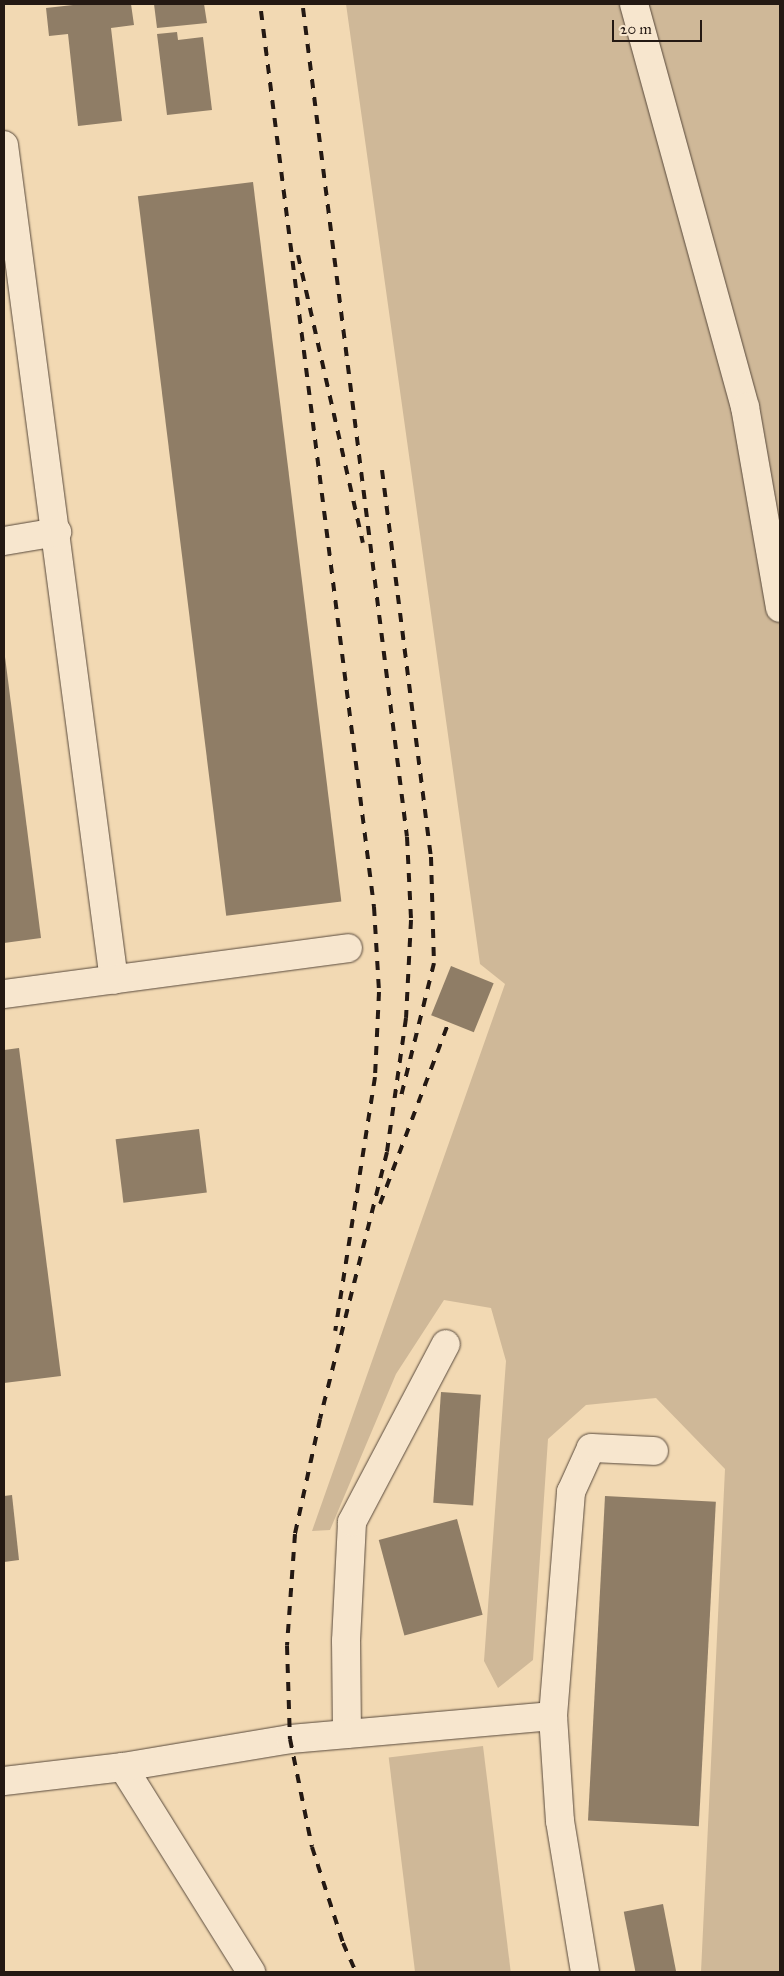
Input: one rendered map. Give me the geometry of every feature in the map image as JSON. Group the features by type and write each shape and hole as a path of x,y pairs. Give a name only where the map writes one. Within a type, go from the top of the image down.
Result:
{"street":[{"path":"634,4 745,407 780,608"},
{"path":"4,145 57,532 114,980"},
{"path":"4,541 57,532"},
{"path":"4,994 348,948"},
{"path":"347,1734 346,1641 352,1522 446,1344"},
{"path":"585,1972 560,1821 553,1716 571,1492 591,1448 654,1451"},
{"path":"4,1781 123,1767 290,1739 553,1716"},
{"path":"123,1767 251,1972"}],"shaded area":[{"path":"346,4 780,4 780,1972 701,1972 725,1469 656,1398 586,1405 548,1439 533,1660 498,1688 484,1661 506,1361 491,1308 444,1300 396,1374 330,1530 312,1531 505,984 480,964"},
{"path":"483,1746 511,1972 415,1972 389,1758"}],"building":[{"path":"82,4 131,4 134,25 111,28 122,121 78,126 68,34 49,36 46,8"},
{"path":"154,4 204,4 207,23 157,28"},
{"path":"177,32 178,40 203,37 212,110 167,115 157,34"},
{"path":"253,182 341,902 226,916 138,196"},
{"path":"4,649 41,938 4,943"},
{"path":"451,966 494,983 474,1032 431,1015"},
{"path":"19,1048 61,1376 4,1383 4,1050"},
{"path":"199,1129 207,1193 123,1203 116,1139"},
{"path":"441,1392 481,1395 473,1506 433,1503"},
{"path":"12,1495 19,1560 4,1562 4,1496"},
{"path":"605,1496 716,1502 699,1826 588,1821"},
{"path":"457,1519 483,1615 404,1636 379,1540"},
{"path":"663,1904 676,1972 635,1972 624,1912"}],"railway":[{"path":"303,8 407,837 411,920 406,1018 387,1152 320,1419 295,1534 287,1646 290,1739 312,1847 343,1943 356,1972"},
{"path":"261,11 374,907 379,992 375,1077 335,1331"},
{"path":"298,255 363,543"},
{"path":"382,470 431,857 434,963 401,1096"},
{"path":"380,1204 449,1021"}]}
